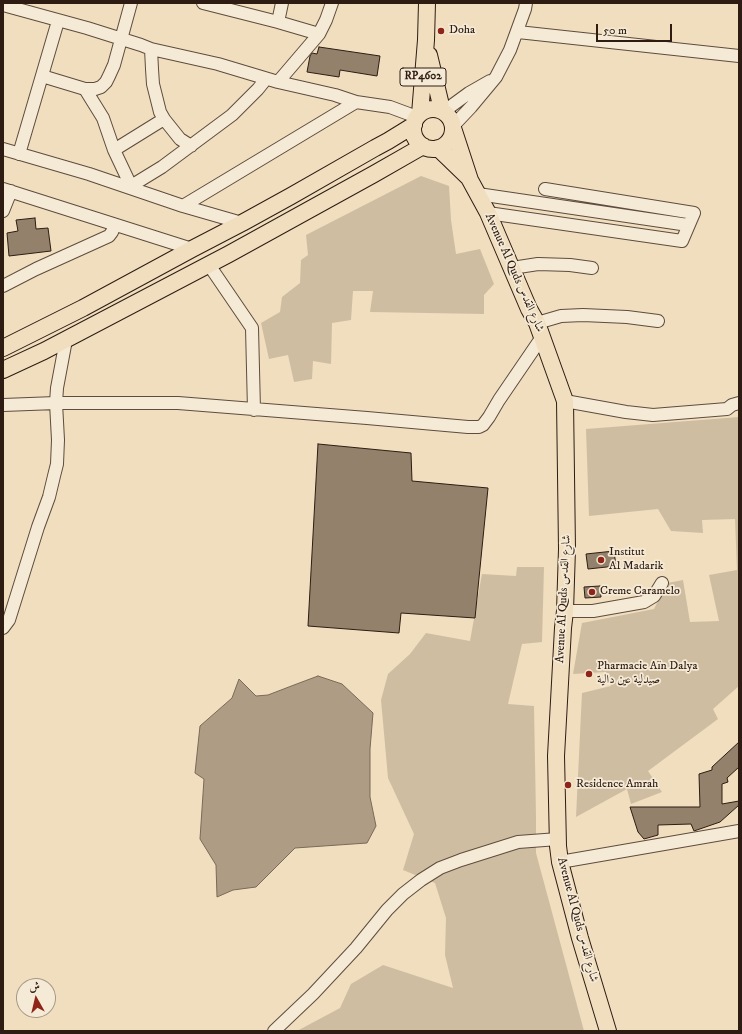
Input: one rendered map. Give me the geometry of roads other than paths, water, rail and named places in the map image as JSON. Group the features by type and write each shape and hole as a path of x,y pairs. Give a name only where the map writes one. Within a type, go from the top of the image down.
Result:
{"main road":[{"name":"RP4602","path":"427,3 426,40 414,133 417,140 431,147"},
{"name":"RP4602","path":"426,40 442,111 450,118 453,127"},
{"path":"3,348 83,308 317,182 388,141 417,119 426,110 434,109 442,111"},
{"path":"3,370 31,358 208,265 374,174 431,147 446,144 452,137 453,127"},
{"name":"Avenue Al Quds شارع القدس","path":"453,127 470,180 488,213 539,330 565,401 568,549 556,756 558,846 560,862 580,938 608,1031"},
{"name":"Avenue Al Quds شارع القدس","path":"431,147 470,180"}],"street":[{"path":"42,76 85,89 95,89 101,87 106,82 114,65 131,3"},
{"path":"203,3 229,6 319,34"},
{"path":"278,22 282,3"},
{"path":"131,187 162,167 232,115 258,90 272,80 319,34 332,3"},
{"path":"453,127 496,77 518,32 526,10 526,3"},
{"path":"3,5 151,49 218,64 356,102 390,107 417,119"},
{"path":"19,154 58,21"},
{"path":"518,32 739,56"},
{"path":"151,49 154,84 160,112 180,138 191,146"},
{"path":"442,111 496,77"},
{"path":"85,89 102,118 114,150 131,187"},
{"path":"183,206 356,102"},
{"path":"114,150 164,119"},
{"path":"3,148 131,187 183,206 242,223"},
{"path":"488,213 682,241 694,213 545,189"},
{"path":"3,211 7,190 192,249"},
{"path":"478,194 688,225"},
{"path":"3,286 36,269 109,236 114,225"},
{"path":"512,268 538,264 570,265 592,268"},
{"path":"208,265 252,328 254,410"},
{"path":"3,405 56,402 178,403 479,427 489,417 539,330 562,316 583,315 628,317 658,321"},
{"path":"3,628 9,620 49,497 57,464 58,440 56,402 66,340"},
{"path":"565,401 626,412 653,415 727,408 739,403"},
{"path":"565,611 593,611 644,602 654,596 662,583"},
{"path":"560,862 739,831"},
{"path":"274,1031 313,994 403,894 422,880 440,868 518,842 558,838"}],"place":[{"name":"Doha","path":"441,31"},
{"name":"Institut Al Madarik","path":"601,560"},
{"name":"Creme Caramelo","path":"592,592"},
{"name":"Pharmacie Aïn Dalya صيدلية عين دالية","path":"589,674"},
{"name":"Residence Amrah","path":"568,785"}]}
